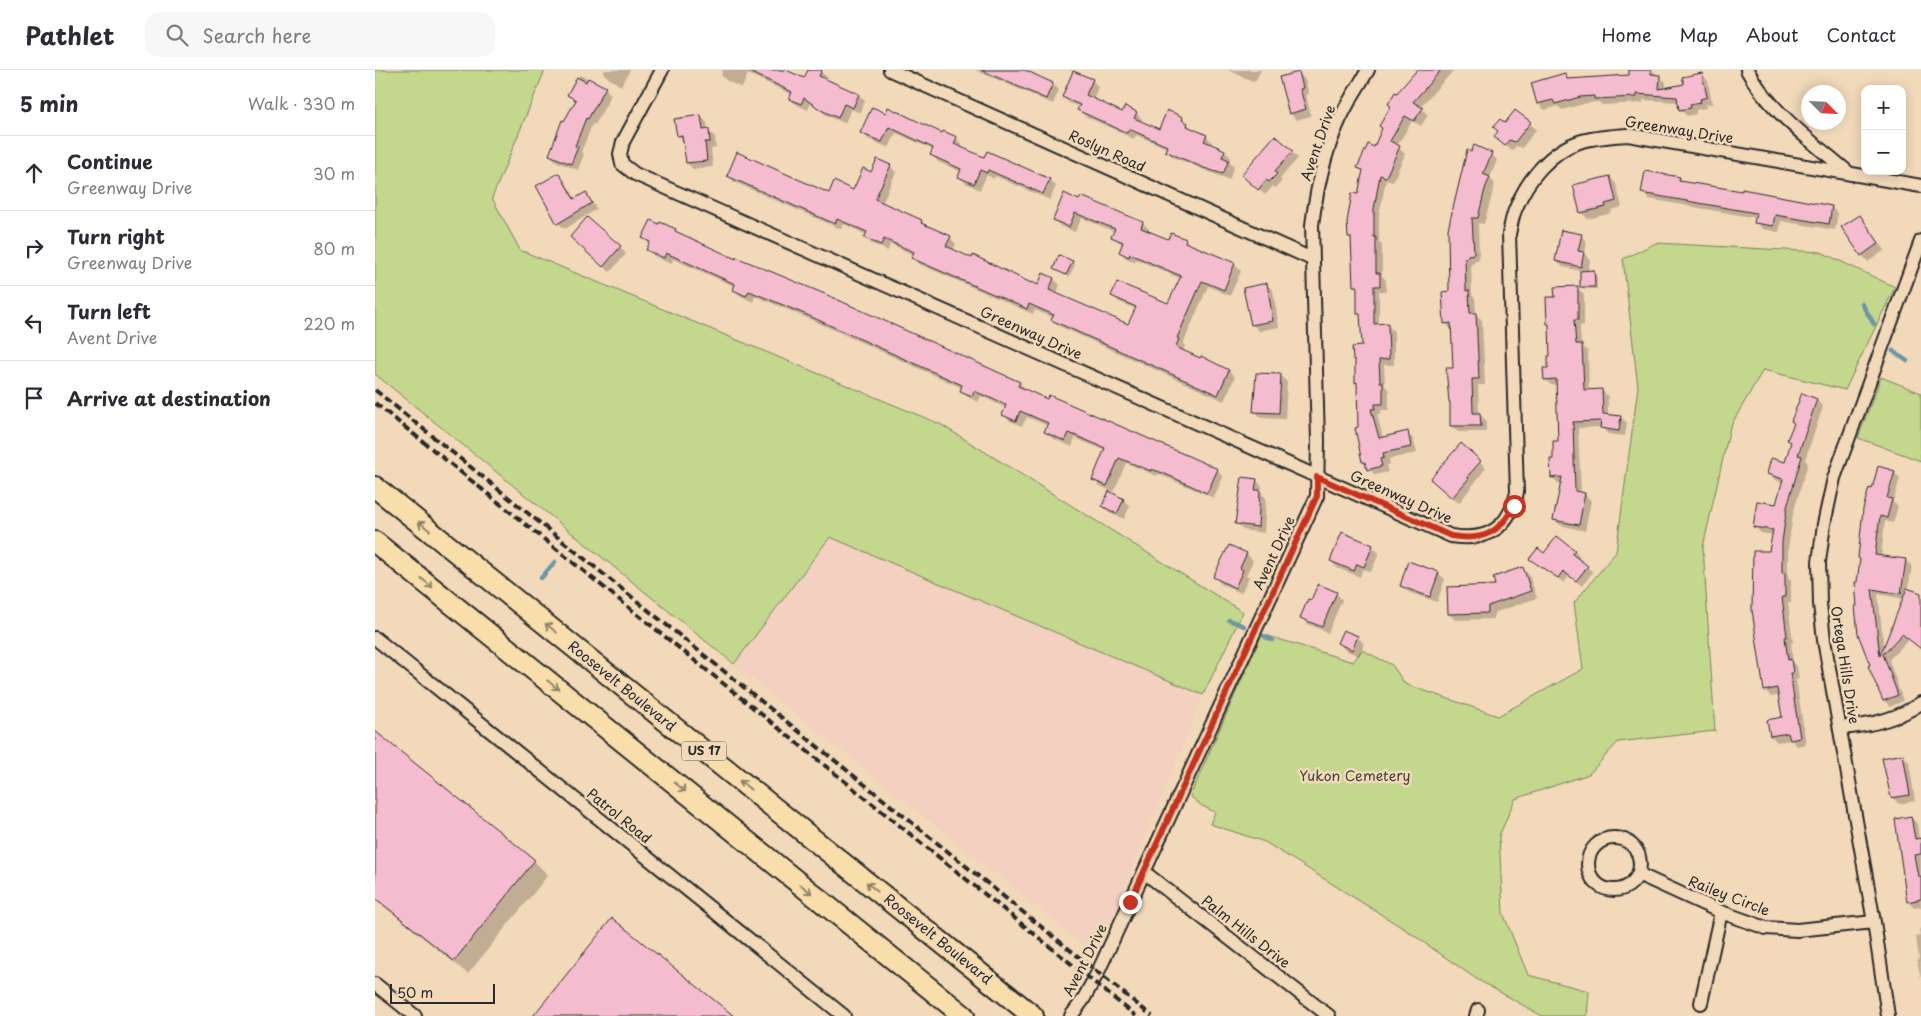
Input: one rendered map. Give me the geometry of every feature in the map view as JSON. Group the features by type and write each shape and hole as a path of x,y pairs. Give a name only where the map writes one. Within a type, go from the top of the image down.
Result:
{"highway":[{"name":"Roosevelt Boulevard","path":"375,487 1033,1016"},
{"path":"375,542 964,1016"}],"street":[{"name":"Greenway Drive","path":"662,70 623,142 620,154 622,164 635,174 1451,536 1468,538 1480,537 1495,530 1507,519 1514,506 1517,492 1509,234 1515,209 1526,186 1543,165 1562,151 1580,142 1601,137 1627,136 1921,186"},
{"name":"Roslyn Road","path":"890,70 1312,259"},
{"name":"Avent Drive","path":"1071,1016 1083,1000 1098,972 1317,496 1312,225 1322,168 1333,135 1345,108 1368,70"},
{"path":"1747,70 1767,99 1784,117 1850,174"},
{"name":"Ortega Hills Drive","path":"1889,1016 1824,640 1820,604 1819,562 1824,524 1834,478 1921,241"},
{"name":"Patrol Road","path":"375,638 844,1016"},
{"path":"1840,728 1861,726 1883,720 1913,709 1921,703"},
{"path":"1621,839 1635,849 1639,857 1640,865 1637,874 1633,881 1619,889 1603,888 1591,876 1588,869 1591,852 1603,840 1621,839"},
{"name":"Palm Hills Drive","path":"1144,872 1329,1016"},
{"name":"Railey Circle","path":"1637,874 1721,912 1766,928 1797,930 1874,922"},
{"path":"1701,1003 1721,912"},
{"path":"375,984 415,1016"}],"shaded area":[{"path":"830,537 1203,695 1097,955 734,664"}],"green space":[{"path":"375,70 545,70 492,198 520,250 940,424 1243,612 1203,695 830,537 734,664 375,374"},
{"name":"Yukon Cemetery","path":"1656,243 1821,252 1895,287 1845,390 1763,370 1730,427 1703,547 1715,731 1618,742 1589,774 1515,799 1499,836 1503,913 1528,975 1589,991 1587,1016 1542,1016 1475,978 1406,930 1265,842 1210,824 1215,812 1202,806 1190,796 1262,634 1353,662 1362,650 1392,665 1405,684 1498,716 1583,669 1574,603 1616,552 1638,387 1623,259"},
{"path":"1881,377 1921,393 1921,461 1858,438"}],"building":[{"path":"746,70 786,70 804,78 808,70 822,70 819,76 859,94 853,108 844,104 838,118 821,110 804,98 801,104 789,99 792,92"},
{"path":"981,70 1025,70 1053,83 1046,99"},
{"path":"1417,70 1441,70 1413,102 1423,108 1414,121 1405,116 1390,141 1400,146 1386,177 1380,175 1374,209 1376,273 1380,273 1380,286 1374,286 1374,324 1388,323 1389,359 1379,360 1380,382 1383,382 1383,404 1375,404 1375,409 1371,409 1379,438 1408,431 1411,447 1383,453 1384,458 1380,459 1382,466 1367,470 1365,462 1362,462 1355,428 1358,427 1357,382 1355,383 1355,360 1353,360 1352,347 1362,346 1360,314 1357,314 1357,286 1353,286 1351,237 1348,237 1347,222 1352,193 1358,194 1363,170 1357,168 1368,144 1374,147 1382,128 1379,126 1391,106 1388,104 1395,92 1397,93"},
{"path":"1629,70 1651,70 1651,74 1660,75 1659,89 1684,84 1682,77 1702,73 1707,97 1700,99 1701,102 1690,104 1691,108 1679,110 1677,97 1637,94 1637,97 1594,99 1594,96 1580,97 1555,104 1553,100 1537,104 1531,83 1565,73 1567,79 1629,75"},
{"path":"1073,71 1093,79 1086,95 1122,112 1125,106 1137,112 1134,118 1159,129 1167,110 1183,117 1182,120 1188,123 1187,126 1207,135 1204,141 1225,150 1222,157 1229,160 1223,174 1165,151 1167,146 1129,129 1127,133 1077,110 1080,105 1062,97"},
{"path":"1299,72 1303,88 1300,89 1306,109 1289,114 1279,77"},
{"path":"577,77 586,82 588,78 606,87 588,119 586,118 575,146 578,147 571,164 549,155 562,120 564,121 576,100 567,95"},
{"path":"872,107 886,113 888,107 942,133 943,131 957,137 954,144 984,157 987,151 1050,179 1043,194 988,170 987,173 980,170 974,184 958,177 961,169 930,155 933,148 889,127 882,142 860,133"},
{"path":"1515,110 1531,122 1515,142 1509,140 1505,146 1494,137 1498,131 1493,127 1500,119 1505,123"},
{"path":"701,115 703,130 709,129 710,142 705,142 707,161 686,163 682,135 677,136 674,119"},
{"path":"1275,135 1293,151 1275,171 1277,174 1269,182 1266,180 1258,190 1241,175"},
{"path":"1474,145 1492,153 1483,174 1490,177 1478,218 1472,218 1474,254 1468,255 1465,258 1466,291 1469,290 1470,313 1476,313 1479,379 1472,379 1473,413 1480,413 1481,426 1450,426 1450,402 1446,368 1453,368 1451,323 1444,324 1442,292 1449,291 1448,229 1467,150 1471,152"},
{"path":"737,152 829,193 834,181 853,190 863,168 871,172 877,159 891,165 875,199 922,220 921,223 951,236 946,246 972,258 973,255 1038,285 1043,273 1054,278 1049,290 1128,324 1136,307 1111,296 1117,282 1168,303 1181,276 1130,254 1129,257 1119,252 1123,242 1111,237 1115,229 1075,213 1069,227 1053,220 1064,193 1079,200 1081,196 1143,222 1141,228 1168,239 1171,233 1186,239 1185,242 1235,263 1224,290 1202,281 1177,338 1179,339 1176,346 1180,349 1200,358 1201,356 1229,370 1218,395 1051,320 1054,315 1029,304 1027,309 911,258 914,252 884,239 881,245 864,238 867,232 837,219 835,224 727,176"},
{"path":"1645,171 1680,177 1679,181 1742,191 1742,189 1832,206 1829,224 1775,215 1773,226 1754,223 1756,213 1641,193"},
{"path":"559,173 574,199 586,192 592,203 557,224 536,186"},
{"path":"1610,176 1616,201 1605,204 1606,207 1580,213 1573,185"},
{"path":"1860,215 1879,243 1861,256 1841,227"},
{"path":"587,217 621,246 603,267 570,237"},
{"path":"651,220 676,229 675,231 736,259 736,257 825,294 1020,382 1018,386 1047,399 1049,395 1218,469 1207,493 1163,473 1151,469 1151,471 1119,458 1107,486 1092,480 1105,448 1069,433 1065,441 1044,432 1048,423 1020,411 1016,421 1002,415 1006,405 974,391 972,396 960,391 962,385 807,315 749,291 746,296 733,290 735,284 666,253 664,258 646,250 650,242 642,238"},
{"path":"1561,230 1582,234 1578,251 1584,252 1581,267 1555,261"},
{"path":"1059,255 1073,261 1066,275 1053,269"},
{"path":"1594,270 1595,287 1580,287 1580,271"},
{"path":"1267,283 1273,321 1251,325 1243,288"},
{"path":"1578,286 1578,320 1574,320 1576,344 1582,344 1584,390 1602,389 1603,414 1621,416 1619,431 1600,428 1601,421 1573,422 1575,491 1585,493 1579,525 1553,520 1562,477 1551,478 1550,459 1553,459 1553,441 1558,441 1556,379 1544,380 1543,368 1548,368 1548,356 1550,356 1546,297 1555,297 1554,287"},
{"path":"1256,373 1281,374 1279,413 1253,412"},
{"path":"1802,393 1817,399 1798,455 1802,456 1787,507 1782,542 1782,573 1785,573 1785,597 1782,597 1787,637 1785,637 1788,660 1791,659 1793,673 1790,673 1800,738 1790,740 1788,733 1770,736 1767,720 1782,717 1777,688 1764,691 1752,610 1753,551 1769,551 1773,530 1753,527 1757,501 1776,504 1783,479 1767,474 1771,458 1785,462 1791,442 1787,440 1794,423 1791,421"},
{"path":"1461,443 1481,461 1452,498 1430,479"},
{"path":"1878,466 1895,471 1887,498 1892,499 1887,518 1880,516 1875,555 1906,559 1901,594 1872,589 1880,656 1907,588 1921,593 1921,649 1902,634 1883,654 1898,695 1883,701 1868,666 1870,665 1858,634 1855,606 1857,606 1855,582 1857,582 1860,559 1858,558 1863,509 1869,488 1872,489"},
{"path":"1242,477 1257,479 1255,490 1260,490 1258,527 1235,524"},
{"path":"1109,491 1124,499 1117,514 1102,506"},
{"path":"1342,532 1373,545 1364,567 1357,564 1354,571 1330,561"},
{"path":"1557,536 1575,550 1572,554 1588,566 1576,581 1563,571 1558,578 1529,559 1538,548 1544,553"},
{"path":"1229,545 1247,553 1240,568 1243,570 1235,588 1213,577"},
{"path":"1408,561 1439,572 1430,597 1400,586"},
{"path":"1523,567 1531,591 1488,606 1488,613 1448,614 1447,587 1495,585 1493,577"},
{"path":"1318,584 1337,592 1322,627 1300,618 1308,599 1311,600"},
{"path":"1343,630 1358,636 1352,650 1337,643"},
{"path":"375,731 535,860 454,961 375,898"},
{"path":"1903,754 1910,795 1891,798 1882,758"},
{"path":"1911,816 1915,839 1921,838 1921,854 1914,855 1918,876 1921,876 1921,899 1907,902 1895,819"},
{"path":"612,918 734,1016 533,1016"}],"waterway":[{"path":"1862,304 1874,324"},
{"path":"1893,351 1907,361"},
{"path":"541,578 555,562"},
{"path":"1229,620 1244,626"},
{"path":"1264,636 1272,640"}],"railway":[{"path":"375,390 1152,1016"},
{"path":"375,403 1136,1016"}],"route":[{"path":"1130,902 1317,496 1317,477 1451,536 1480,537 1495,530 1507,519 1514,506"}]}
